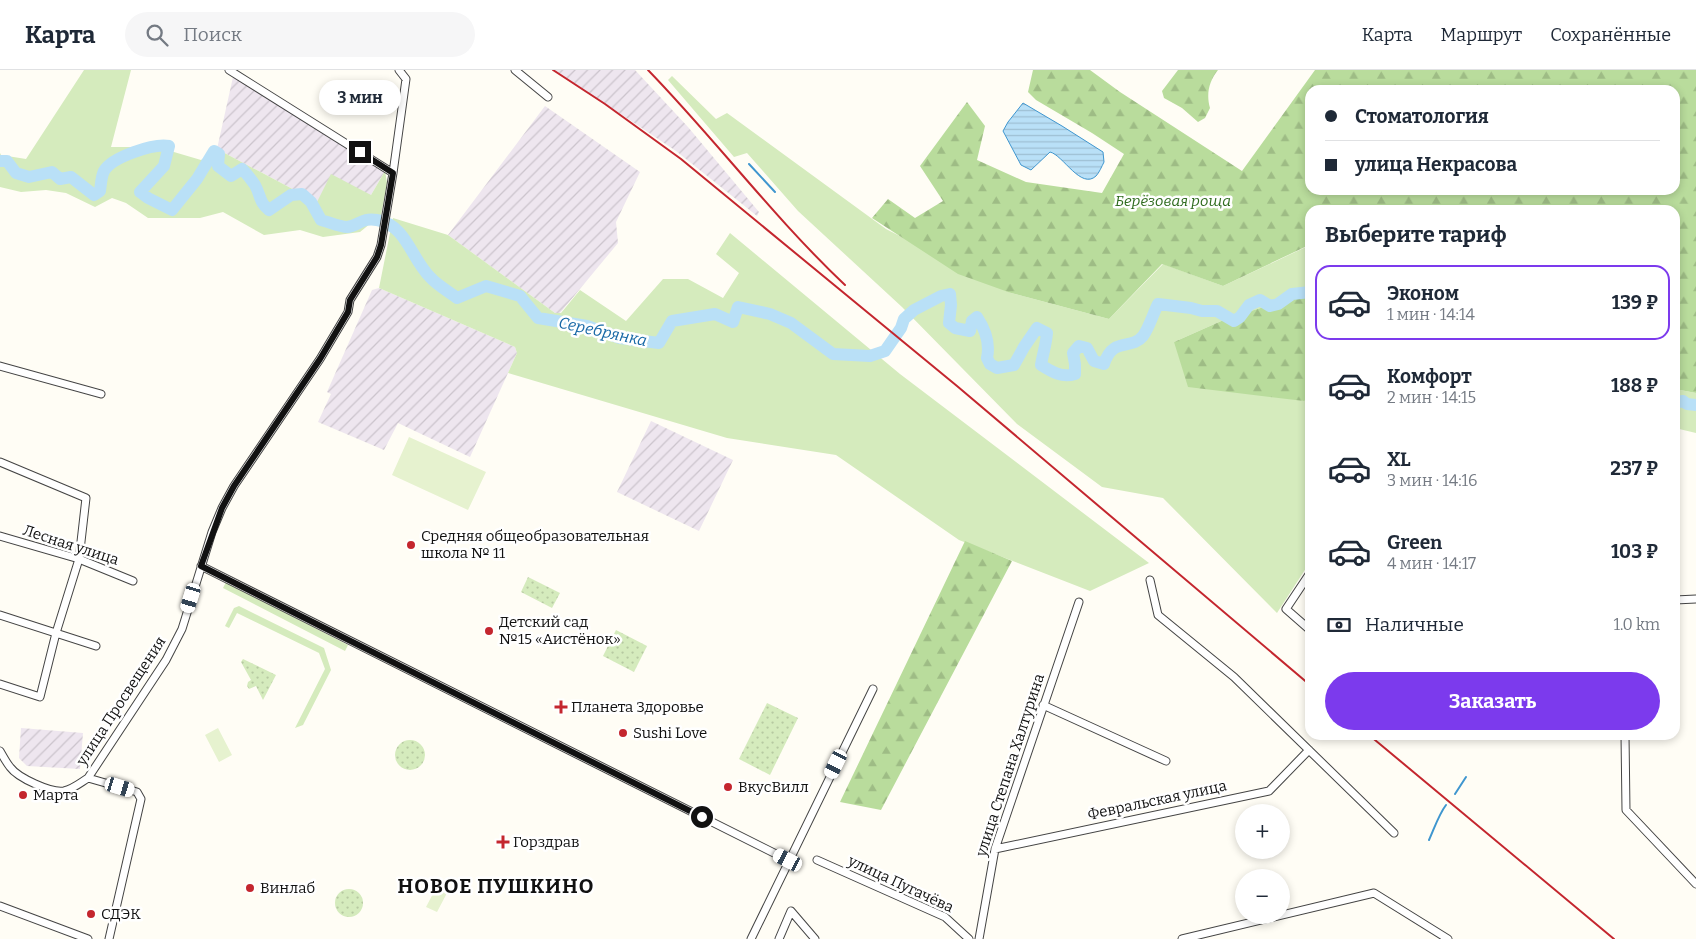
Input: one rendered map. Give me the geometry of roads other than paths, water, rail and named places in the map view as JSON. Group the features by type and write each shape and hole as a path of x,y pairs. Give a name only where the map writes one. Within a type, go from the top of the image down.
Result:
{"street":[{"path":"228,70 393,173"},
{"name":"улица Просвещения","path":"0,750 11,768 18,775 42,786 62,791 75,787 88,778 166,660 182,629 201,566 222,508 234,486 320,359 348,312 350,300 377,257 386,217 406,79 399,70"},
{"path":"515,70 548,98"},
{"path":"0,366 102,394"},
{"path":"0,462 86,498 79,559 56,633 40,697 0,684"},
{"name":"Лесная улица","path":"0,536 79,559 133,581"},
{"path":"201,566 788,860"},
{"path":"1150,580 1158,615 1234,677 1394,833"},
{"path":"1305,580 1286,609 1305,626"},
{"path":"1680,600 1696,599"},
{"name":"улица Степана Халтурина","path":"979,939 995,849 1079,602"},
{"path":"0,614 96,646"},
{"path":"750,939 873,689"},
{"path":"1043,705 1166,762"},
{"path":"1625,740 1626,810 1696,884"},
{"name":"Февральская улица","path":"995,849 1269,790 1309,750"},
{"path":"88,778 137,792 141,799 109,939"},
{"name":"улица Пугачёва","path":"817,860 945,917 969,939"},
{"path":"1182,939 1374,893 1448,939"},
{"path":"0,906 88,939"},
{"path":"778,939 791,911 815,939"}],"water":[{"path":"1023,103 1103,152 1104,162 1096,176 1084,179 1055,154 1050,152 1031,170 1021,165 1003,131"}],"waterway":[{"name":"Серебрянка","path":"0,161 7,161 16,173 29,177 52,172 60,179 71,177 94,195 100,191 104,171 115,161 144,149 169,146 164,166 140,192 172,210 197,179 214,151 219,154 218,166 231,176 242,169 244,171 255,185 262,201 269,210 291,195 302,194 311,202 321,220 347,227 372,219 387,223 402,235 430,277 457,298 486,286 520,296 538,318 587,326 620,338 659,343 672,321 715,314 733,322 738,307 770,314 791,323 833,354 870,356 885,351 901,328 904,319 914,310 941,296 950,294 949,323 955,328 970,331 972,321 977,317 986,337 988,347 987,358 990,364 997,368 1014,365 1037,328 1047,333 1041,365 1057,374 1070,375 1075,374 1073,353 1079,346 1087,348 1094,361 1104,364 1112,350 1133,343 1143,336 1158,304 1202,311 1217,311 1234,321 1240,317 1249,305 1260,300 1270,306 1278,304 1292,294 1305,293"},
{"path":"749,164 775,192"},
{"name":"Серебрянка","path":"1680,401 1696,405"},
{"path":"1455,794 1466,777"},
{"path":"1429,840 1446,805"}],"railway":[{"path":"553,70 605,104 681,159 957,386 1305,681"},
{"path":"648,70 769,206 845,285"},
{"path":"1375,740 1614,939"}],"place":[{"name":"Средняя общеобразовательная школа № 11","path":"411,545"},
{"name":"Детский сад №15 «Аистёнок»","path":"489,631"},
{"name":"Планета Здоровье","path":"561,707"},
{"name":"Sushi Love","path":"623,733"},
{"name":"ВкусВилл","path":"728,787"},
{"name":"Марта","path":"23,795"},
{"name":"Горздрав","path":"503,842"},
{"name":"Винлаб","path":"250,888"},
{"name":"СДЭК","path":"91,914"}],"district":[{"name":"НОВОЕ ПУШКИНО","path":"496,886"}],"park label":[{"name":"Берёзовая роща","path":"1173,201"}]}
